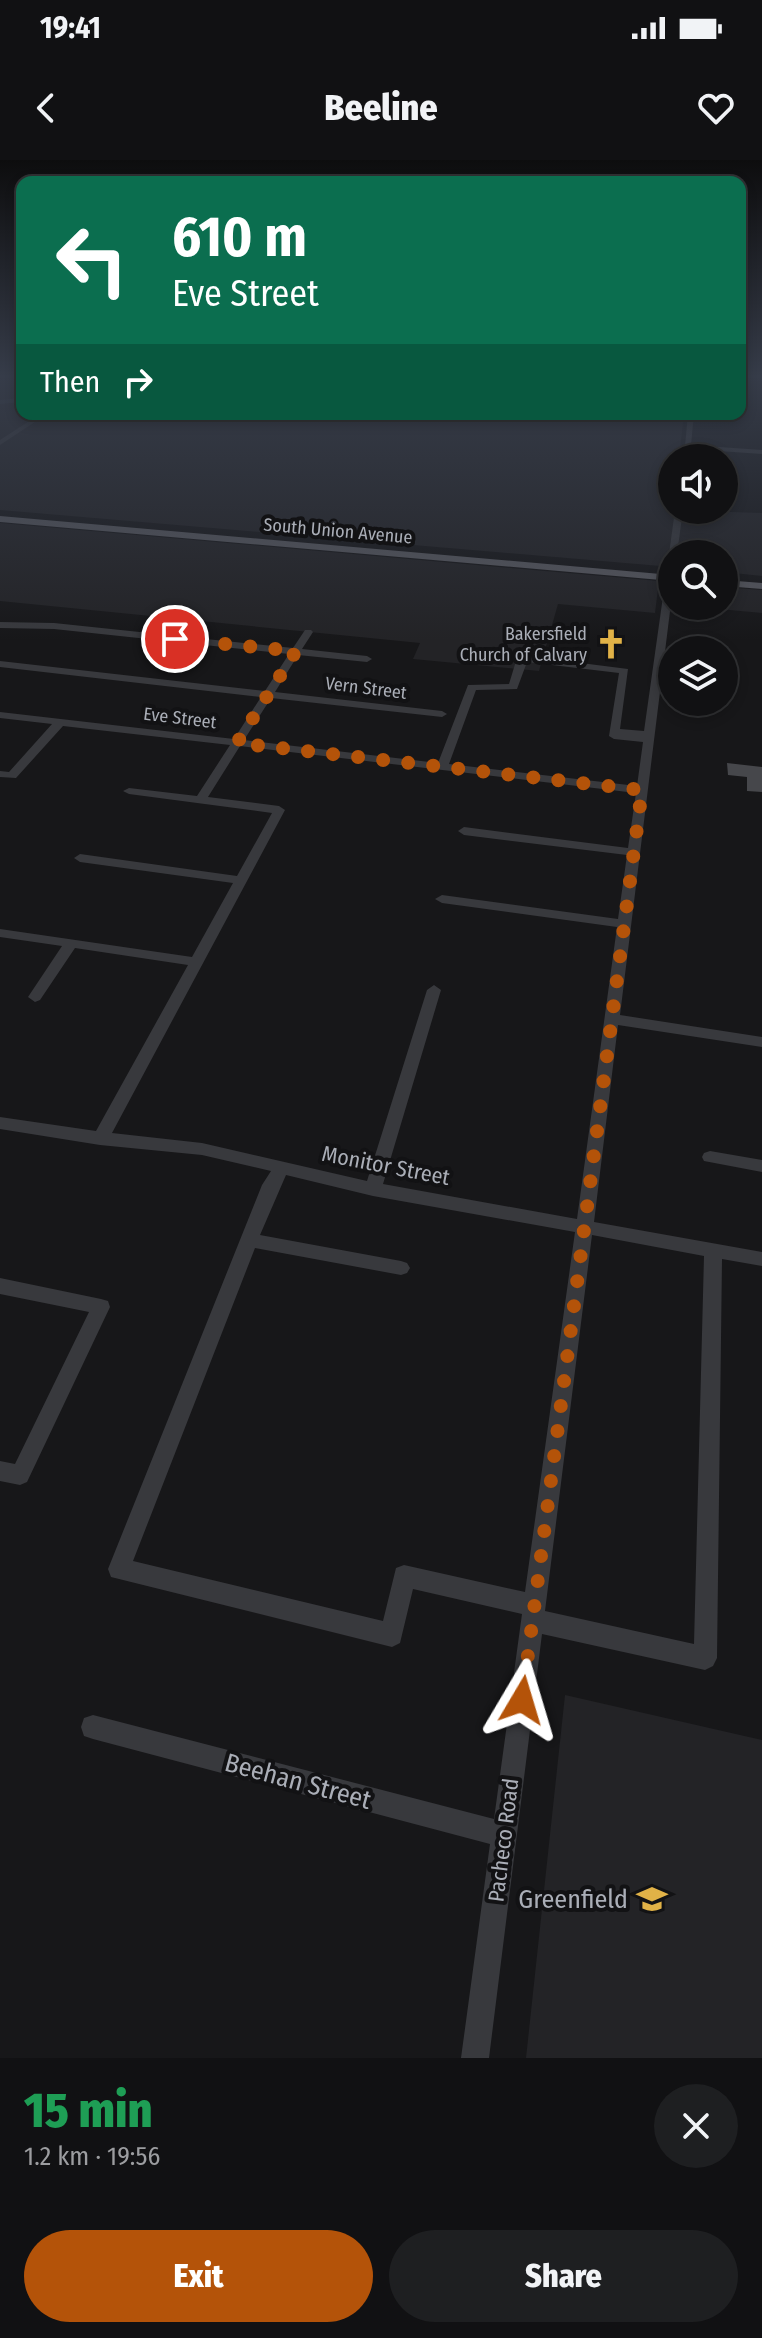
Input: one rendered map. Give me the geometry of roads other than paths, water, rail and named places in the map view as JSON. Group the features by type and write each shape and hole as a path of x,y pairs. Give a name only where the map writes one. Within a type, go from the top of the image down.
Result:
{"main road":[{"name":"South Union Avenue","path":"0,518 59,520 658,572"},
{"name":"South Union Avenue","path":"0,518 302,546 658,572"},
{"path":"97,528 159,529"},
{"path":"197,537 259,537"},
{"path":"302,546 364,546"},
{"path":"738,581 762,584"}],"street":[{"name":"Pacheco Road","path":"475,2058 665,620"},
{"path":"0,633 4,625 367,659"},
{"path":"200,800 308,632"},
{"path":"442,767 472,687 513,687 521,661 526,659 624,671 614,732 649,737"},
{"name":"Vern Street","path":"0,664 442,714"},
{"name":"Eve Street","path":"0,715 642,790"},
{"path":"6,775 60,722"},
{"path":"100,1139 279,810 129,791"},
{"path":"464,831 633,852"},
{"path":"80,858 241,880"},
{"path":"442,899 624,924"},
{"path":"0,933 196,962"},
{"path":"35,997 71,944"},
{"path":"373,1189 434,990"},
{"path":"611,1019 762,1042"},
{"name":"Monitor Street","path":"0,1123 100,1139 202,1149 373,1189 762,1259"},
{"path":"710,1157 762,1166"},
{"path":"282,1167 271,1185 119,1569 392,1635 404,1576 705,1658 713,1250"},
{"path":"249,1240 401,1268"},
{"path":"0,1286 101,1307 10,1473"},
{"name":"Beehan Street","path":"93,1727 504,1835"}],"place":[{"name":"Bakersfield Church of Calvary","path":"611,644"},
{"name":"Greenfield","path":"652,1899"}]}
